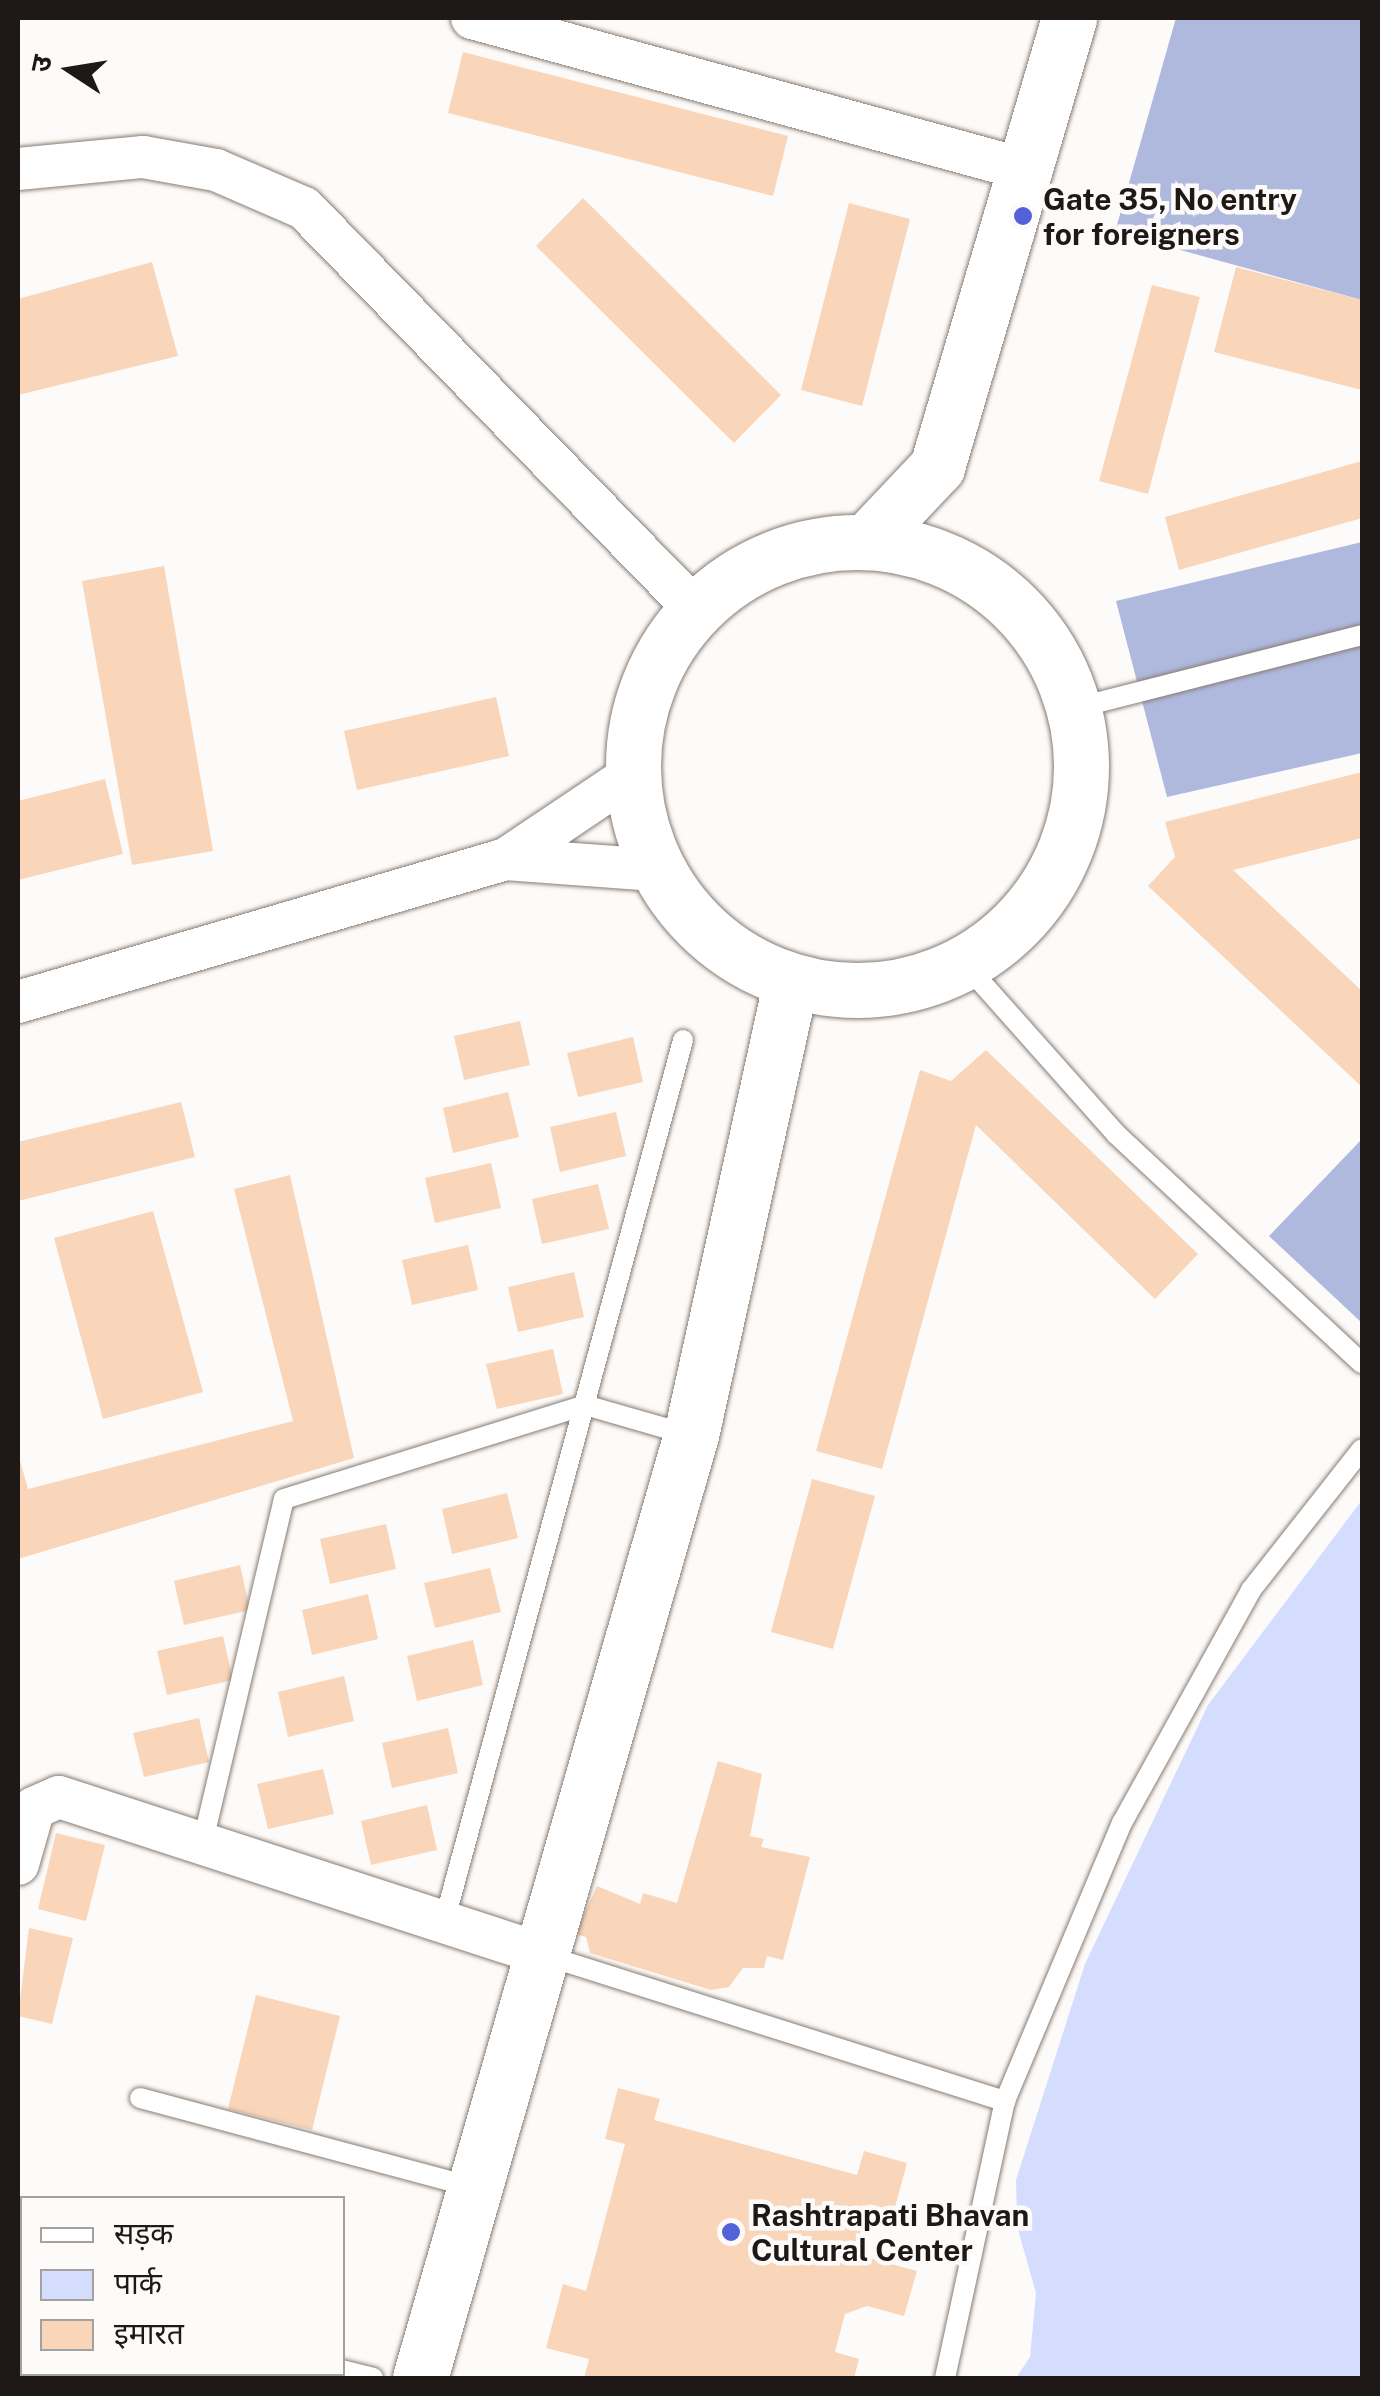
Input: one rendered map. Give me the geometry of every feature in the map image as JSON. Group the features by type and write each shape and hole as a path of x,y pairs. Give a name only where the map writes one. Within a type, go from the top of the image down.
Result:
{"street":[{"path":"472,18 1030,170"},
{"path":"867,541 937,468 1030,170 1069,18"},
{"path":"18,169 143,157 216,170 304,208 694,608"},
{"path":"937,468 958,562"},
{"path":"867,541 958,562 1033,622 1076,708 1082,783 1064,855 1024,918 966,965 868,993 790,982 702,932 655,870 631,775 645,685 694,608 764,558 867,541"},
{"path":"18,1002 506,859 631,775"},
{"path":"506,859 655,870"},
{"path":"420,2378 691,1435 790,982"},
{"path":"18,1864 34,1808 59,1797 204,1841 444,1926 542,1954"}],"lane":[{"path":"1076,708 1362,635"},
{"path":"966,965 1116,1134 1362,1363"},
{"path":"444,1926 683,1040"},
{"path":"204,1841 284,1499 584,1405 691,1435"},
{"path":"945,2378 1005,2100 1131,1806 1251,1590 1362,1449"},
{"path":"542,1954 1005,2100"},
{"path":"140,2098 475,2187"},
{"path":"345,2371 373,2378"}],"green space":[{"path":"1362,1500 1362,2378 1016,2378 1030,2357 1036,2293 1017,2226 1016,2180 1085,1964 1208,1705"}],"shaded area":[{"path":"1176,18 1362,18 1362,300 1115,232"},
{"path":"1362,542 1362,753 1167,797 1116,601"},
{"path":"1362,1139 1362,1323 1269,1236"}],"building":[{"path":"463,52 788,136 773,196 448,113"},
{"path":"583,198 781,395 734,443 536,246"},
{"path":"849,203 910,219 862,406 801,390"},
{"path":"152,262 178,356 18,395 18,299"},
{"path":"1236,267 1362,300 1362,390 1214,352"},
{"path":"1152,285 1200,297 1148,494 1099,481"},
{"path":"1362,461 1362,518 1179,570 1165,517"},
{"path":"164,566 213,851 132,865 82,581"},
{"path":"496,697 509,756 357,790 344,731"},
{"path":"1362,772 1362,838 1233,870 1362,991 1362,1087 1148,886 1175,857 1165,822"},
{"path":"105,779 123,854 18,880 18,801"},
{"path":"520,1021 530,1065 464,1080 454,1036"},
{"path":"633,1037 643,1082 578,1097 567,1053"},
{"path":"986,1050 1198,1254 1155,1299 976,1125 882,1469 816,1451 920,1070 951,1081"},
{"path":"508,1092 519,1137 453,1153 443,1108"},
{"path":"181,1102 195,1157 18,1201 18,1142"},
{"path":"616,1112 626,1156 560,1172 550,1127"},
{"path":"491,1163 501,1208 435,1223 425,1178"},
{"path":"290,1175 354,1458 18,1559 18,1453 28,1489 293,1421 234,1189"},
{"path":"598,1184 609,1229 542,1244 532,1199"},
{"path":"153,1211 203,1392 103,1419 54,1238"},
{"path":"468,1245 478,1290 412,1305 402,1260"},
{"path":"574,1272 584,1317 518,1332 508,1287"},
{"path":"553,1349 563,1394 497,1409 486,1364"},
{"path":"812,1479 875,1496 833,1649 771,1632"},
{"path":"507,1493 518,1538 452,1554 442,1509"},
{"path":"386,1524 396,1569 330,1584 320,1539"},
{"path":"240,1565 250,1610 184,1625 174,1581"},
{"path":"490,1568 501,1612 435,1628 424,1583"},
{"path":"368,1594 378,1639 312,1655 302,1610"},
{"path":"223,1636 233,1680 167,1695 157,1651"},
{"path":"473,1640 483,1685 417,1701 407,1656"},
{"path":"344,1676 354,1721 288,1737 278,1692"},
{"path":"199,1718 209,1762 144,1777 133,1733"},
{"path":"448,1728 458,1773 392,1788 382,1743"},
{"path":"718,1761 762,1774 750,1836 764,1839 761,1847 810,1857 783,1960 767,1956 764,1968 743,1968 729,1987 711,1990 590,1953 586,1937 575,1934 597,1886 640,1904 643,1893 677,1903"},
{"path":"323,1769 334,1814 268,1829 257,1784"},
{"path":"427,1805 437,1850 371,1865 361,1821"},
{"path":"56,1833 105,1845 86,1921 38,1909"},
{"path":"29,1928 73,1938 52,2024 18,2016"},
{"path":"256,1995 340,2016 312,2130 228,2109"},
{"name":"Rashtrapati Bhavan Cultural Center","path":"618,2088 660,2099 654,2120 857,2175 864,2151 907,2163 894,2211 869,2204 855,2254 917,2271 904,2316 867,2306 845,2314 835,2352 859,2359 854,2378 584,2378 589,2359 546,2348 563,2284 586,2291 625,2144 605,2139"}],"place":[{"name":"Gate 35, No entry for foreigners","path":"1023,216"},
{"name":"Rashtrapati Bhavan Cultural Center","path":"731,2232"}]}
